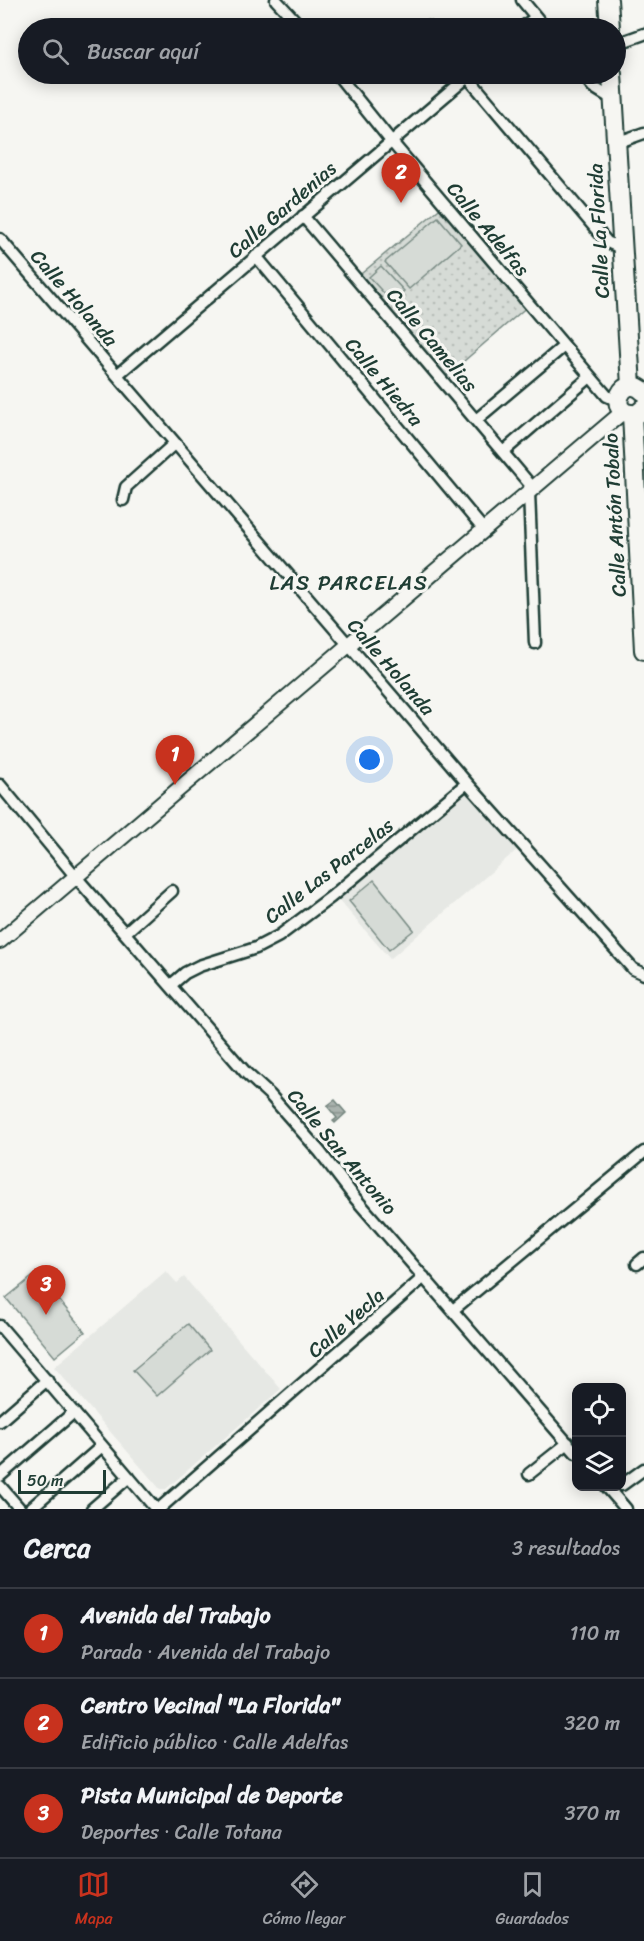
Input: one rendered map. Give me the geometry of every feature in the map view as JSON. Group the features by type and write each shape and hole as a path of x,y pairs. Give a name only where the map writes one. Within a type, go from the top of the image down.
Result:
{"main road":[{"path":"608,0 609,18"},
{"name":"Calle La Florida","path":"613,84 623,249 638,389"},
{"path":"629,409 622,391 638,389"},
{"name":"Calle Antón Tobalo","path":"629,409 644,650"}],"street":[{"path":"276,0 293,18"},
{"path":"522,0 536,17"},
{"path":"626,40 644,34"},
{"name":"Calle Adelfas","path":"346,84 390,141 590,377 607,396 629,409"},
{"name":"Calle Gardenias","path":"117,375 456,84"},
{"path":"476,84 607,242 623,249"},
{"path":"590,84 614,100"},
{"path":"616,143 644,133"},
{"name":"Calle Camelias","path":"303,216 503,452 531,490"},
{"name":"Calle Holanda","path":"0,240 467,783 633,969 644,974"},
{"name":"Calle Hiedra","path":"256,256 484,530"},
{"path":"476,420 564,346"},
{"path":"503,452 590,377"},
{"path":"0,941 629,409"},
{"path":"123,500 126,487 175,443"},
{"path":"531,490 535,643"},
{"name":"Calle Las Parcelas","path":"171,985 185,973 199,966 256,948 279,936 335,894 467,783"},
{"name":"Calle San Antonio","path":"0,785 76,877 246,1073 270,1095 320,1152 355,1198 572,1448"},
{"path":"125,933 172,891"},
{"path":"453,1310 644,1152"},
{"name":"Calle Yecla","path":"158,1509 424,1277"},
{"path":"0,1326 158,1509"},
{"path":"0,1420 47,1380"},
{"path":"0,1476 74,1412"},
{"path":"530,1474 568,1443"},
{"path":"30,1509 102,1446"},
{"path":"626,1481 644,1469"},
{"path":"92,1509 129,1477"},
{"path":"0,1486 20,1509"},
{"path":"617,1491 626,1509"}],"shaded area":[{"path":"444,205 529,305 442,380 356,278"},
{"path":"438,217 461,244 409,289 385,262"},
{"path":"381,266 404,291 392,302 369,277"},
{"path":"462,793 470,793 519,848 390,959 338,899"},
{"path":"374,880 414,930 389,950 349,901"},
{"path":"335,1100 346,1113 335,1123 333,1121 337,1118 327,1106"},
{"path":"166,1271 177,1283 184,1277 281,1389 166,1489 160,1489 54,1367"},
{"path":"37,1273 85,1332 55,1357 6,1298"},
{"path":"188,1324 210,1350 157,1396 133,1370"}],"place":[{"name":"Centro Vecinal \"La Florida\"","path":"401,203"},
{"name":"Avenida del Trabajo","path":"175,785"},
{"name":"Pista Municipal de Deporte","path":"46,1315"}],"district":[{"name":"LAS PARCELAS","path":"349,583"}]}
